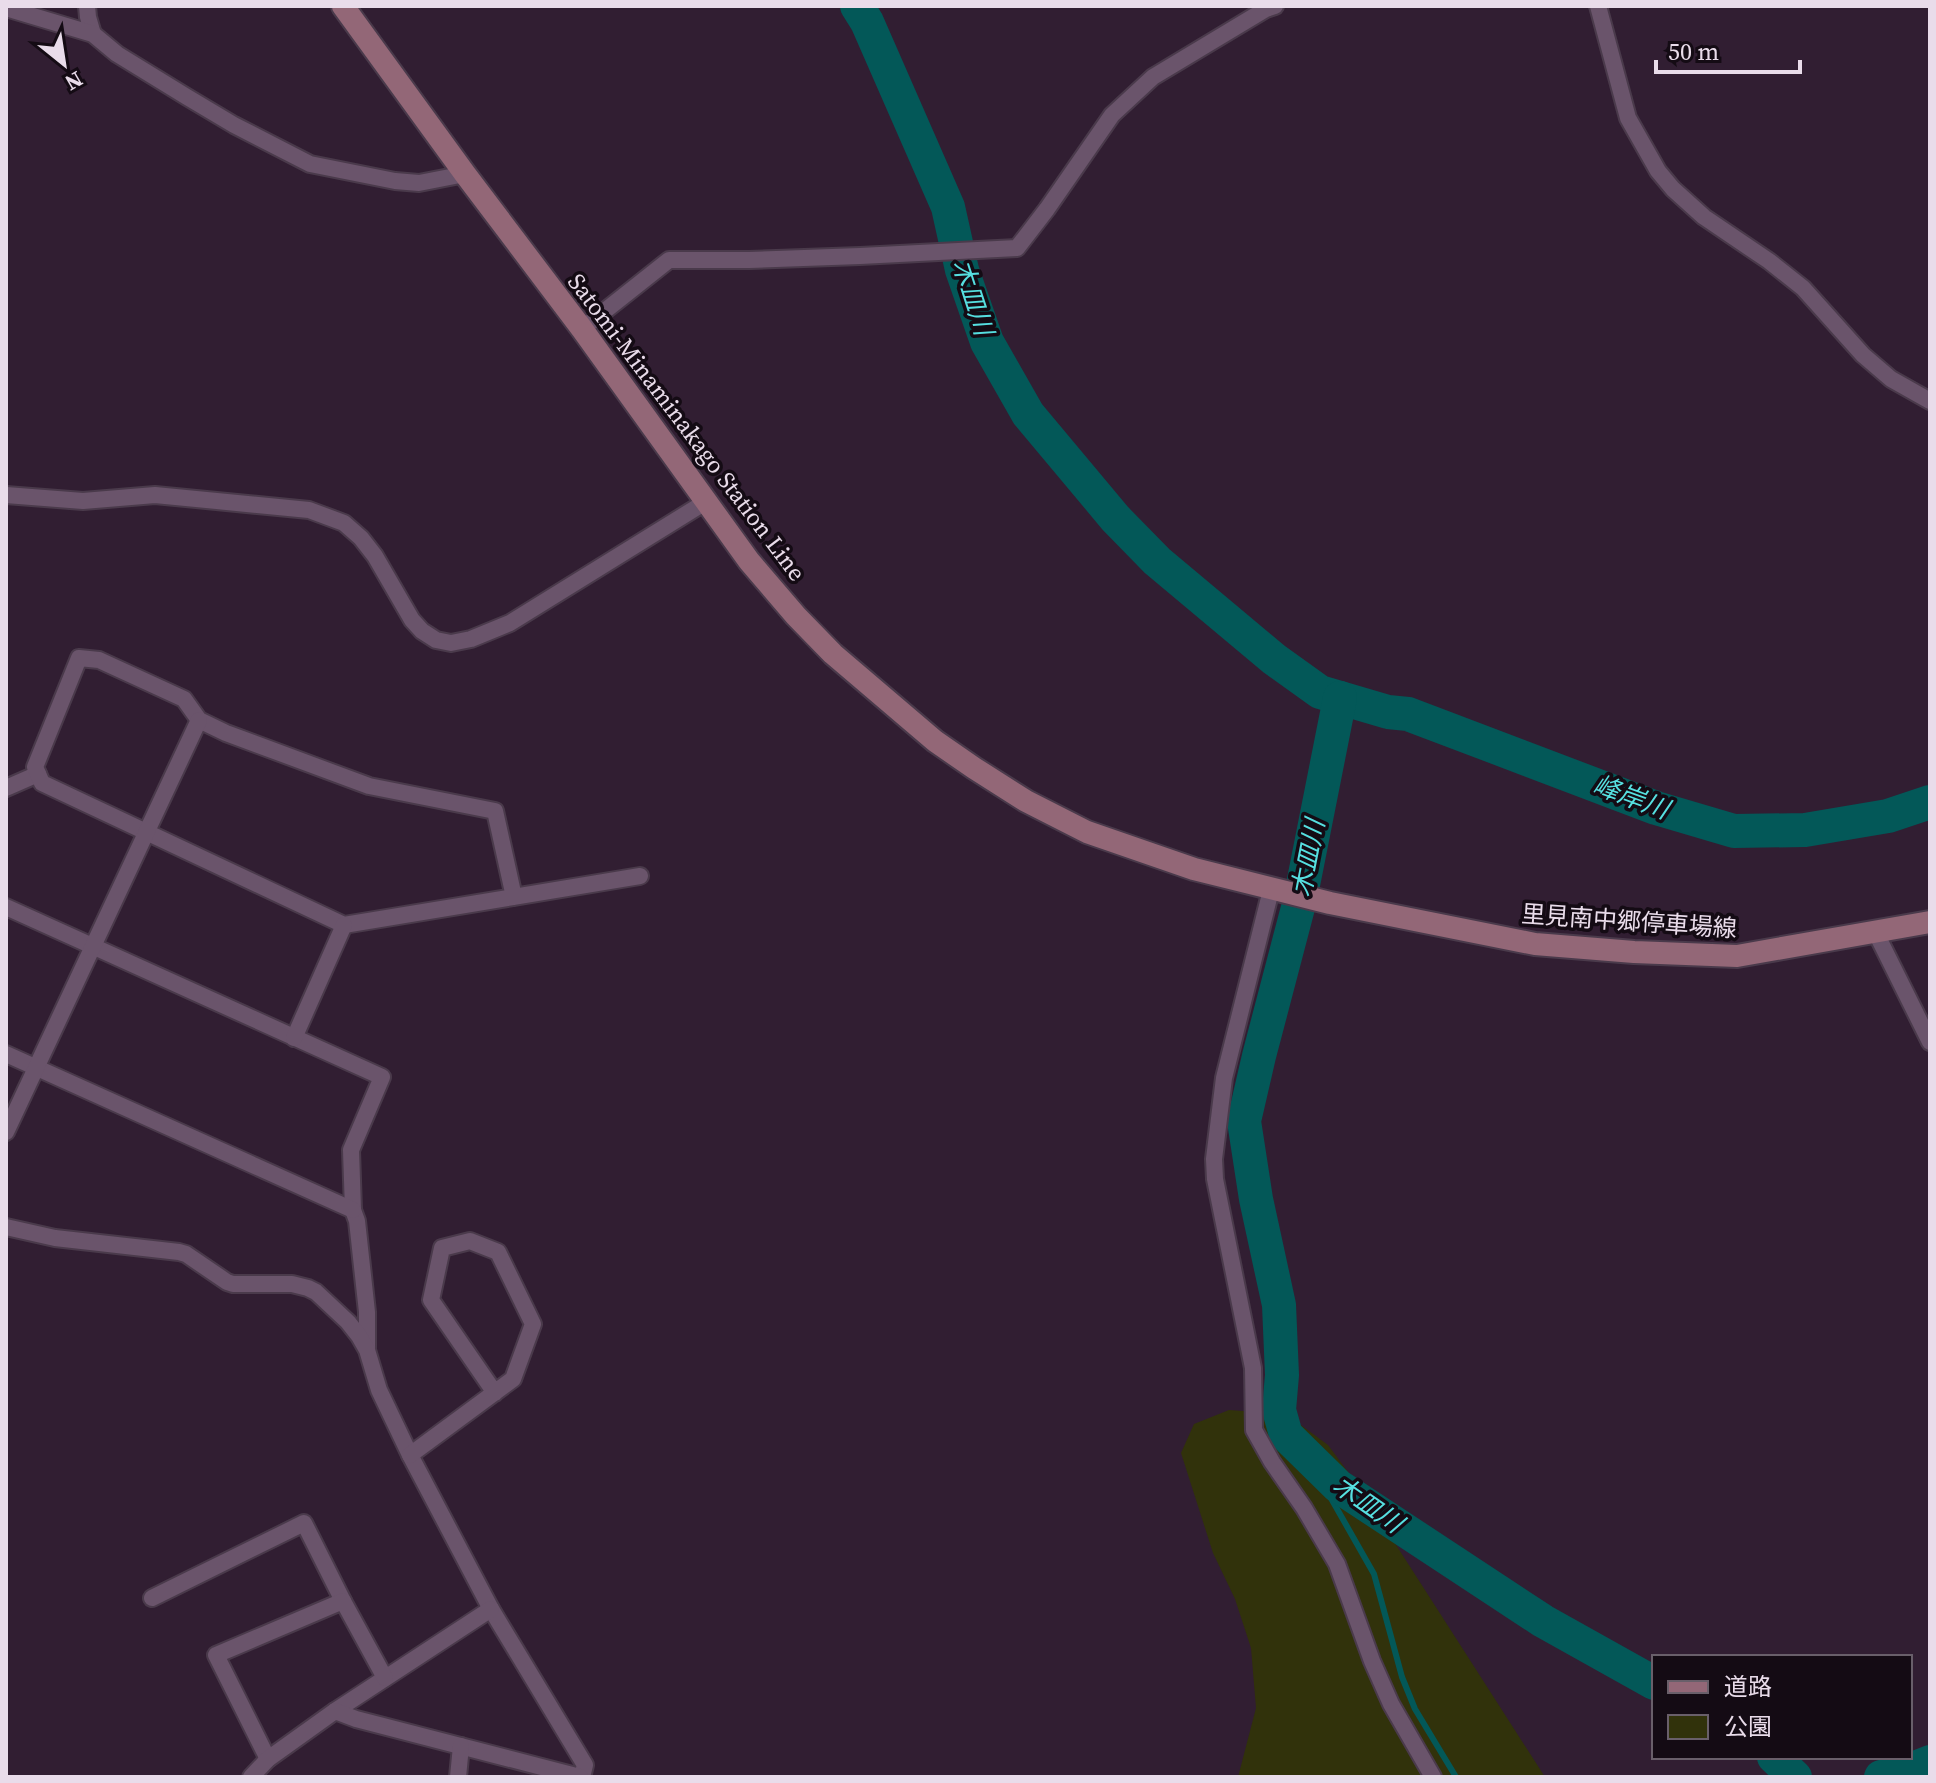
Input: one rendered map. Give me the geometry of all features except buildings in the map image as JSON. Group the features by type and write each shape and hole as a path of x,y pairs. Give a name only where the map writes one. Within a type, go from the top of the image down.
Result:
{"main road":[{"name":"Satomi-Minaminakago Station Line","path":"343,6 749,561 833,654 935,741 1026,801 1087,832 1194,869 1276,890"},
{"name":"里見南中郷停車場線","path":"1276,890 1535,944 1634,952 1737,956 1930,922"}],"street":[{"path":"87,6 93,34"},
{"path":"582,329 669,260 1017,248 1112,115 1153,77 1275,6"},
{"path":"1598,6 1628,118 1658,171 1673,189 1704,217 1803,288 1863,355 1891,379 1930,401"},
{"path":"6,8 93,34 117,54 234,125 310,164 419,183 465,174"},
{"path":"6,495 83,501 155,495 309,510 344,523 361,538 412,620 436,640 451,643 471,639 510,623 707,501"},
{"path":"514,897 495,811 369,786 226,733 199,720 184,699 99,660 79,658 35,767 42,783 344,925 514,897 640,876"},
{"path":"6,1132 199,720"},
{"path":"6,788 38,774"},
{"path":"1276,890 1224,1078 1214,1159 1215,1179 1253,1368 1254,1430 1337,1564 1385,1690 1433,1777"},
{"path":"6,907 382,1077 351,1150 353,1210 357,1221 367,1312 367,1350 379,1390 410,1455 491,1609 585,1765 581,1777 335,1711"},
{"path":"294,1038 344,925"},
{"path":"1875,931 1930,1042"},
{"path":"6,1054 353,1210"},
{"path":"6,1227 55,1238 179,1252 233,1284 292,1284 308,1288 348,1322 367,1350"},
{"path":"410,1455 495,1393 513,1379 533,1324 498,1252 470,1241 442,1248 431,1300 495,1393"},
{"path":"152,1598 304,1523 385,1678"},
{"path":"268,1759 216,1655 343,1601"},
{"path":"251,1777 268,1759 335,1711 491,1609"},
{"path":"458,1777 461,1746"}],"green space":[{"path":"1229,1410 1286,1414 1328,1445 1357,1484 1545,1777 1238,1777 1256,1708 1251,1648 1235,1599 1213,1553 1181,1453 1194,1424"}],"waterway":[{"name":"木皿川","path":"857,6 867,22 948,207 962,270 987,342 1028,414 1115,518 1157,561 1274,659 1320,692 1388,712 1408,714 1656,808 1734,831 1805,830 1888,816 1930,802"},
{"name":"木皿川","path":"1340,698 1300,900 1244,1121 1256,1199 1279,1305 1282,1375 1279,1410 1286,1435 1338,1486 1543,1621 1652,1682"},
{"path":"1312,1460 1374,1574 1402,1677 1415,1709 1456,1777"},
{"name":"木皿川","path":"1776,1759 1795,1777"},
{"name":"木皿川","path":"1881,1777 1930,1762"}],"water label":[{"name":"峰岸川","path":"1631,797"}]}
